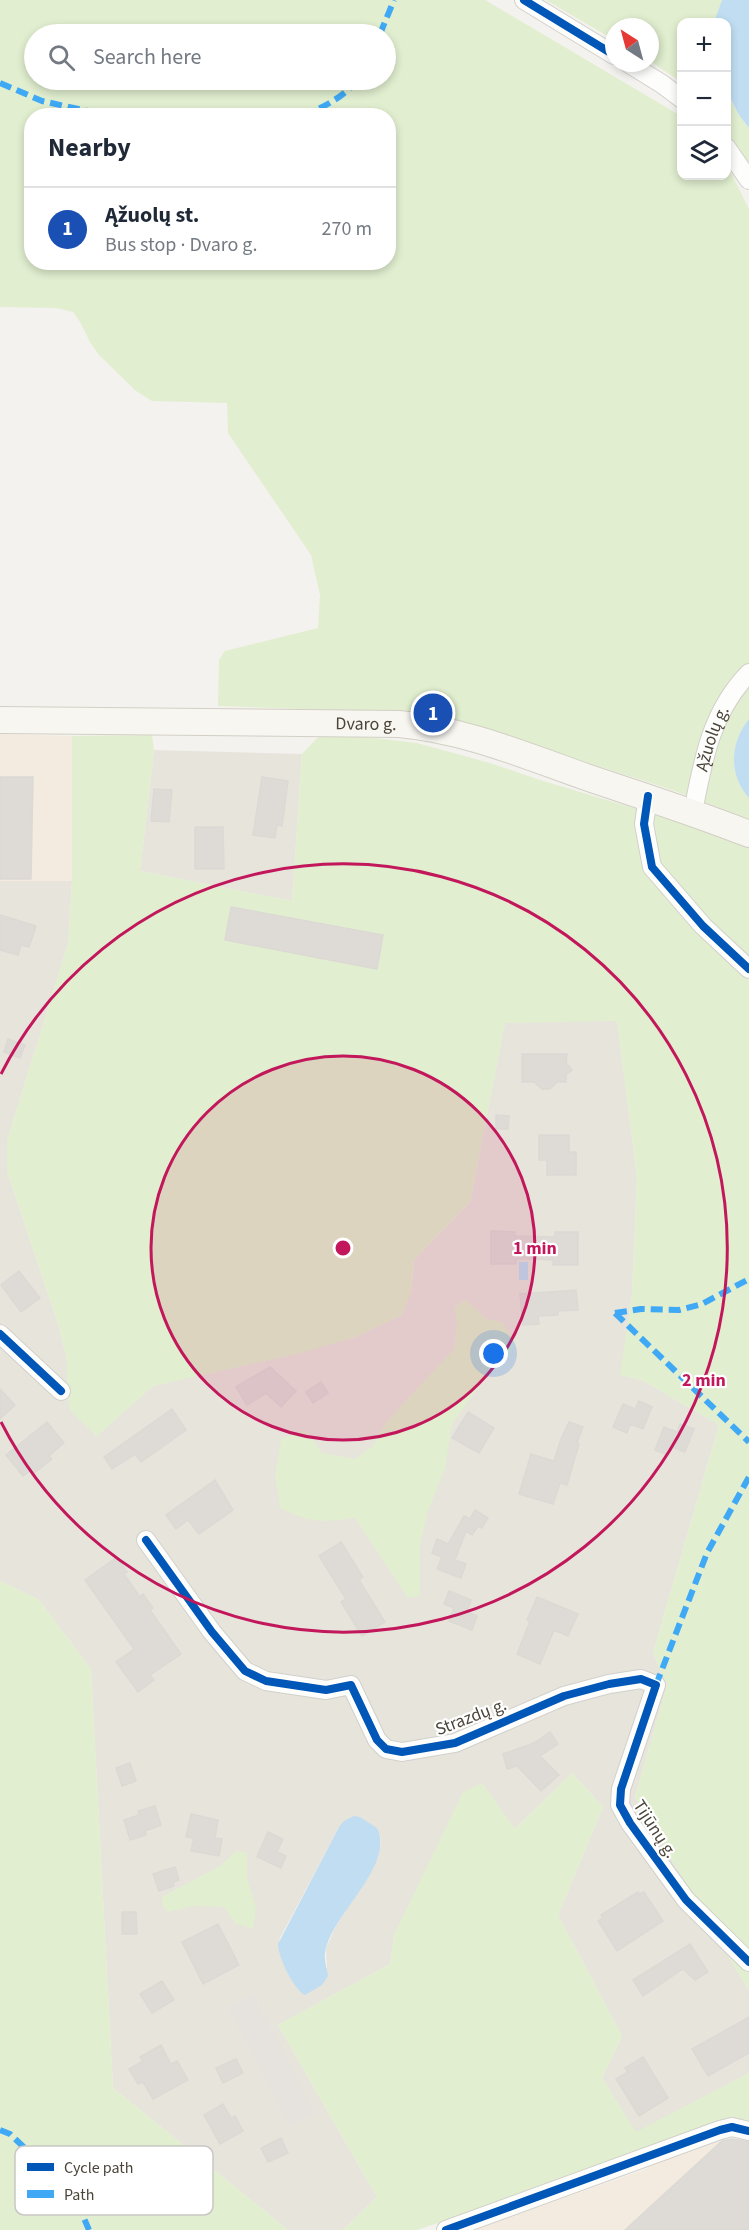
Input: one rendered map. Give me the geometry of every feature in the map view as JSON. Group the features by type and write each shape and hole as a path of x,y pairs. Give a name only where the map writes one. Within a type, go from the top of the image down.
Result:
{"main road":[{"name":"Dvaro g.","path":"0,720 399,724 430,727 504,747 588,778 648,796 749,834"}],"street":[{"path":"524,0 605,50"},
{"path":"643,72 677,96"},
{"path":"731,154 749,180"},
{"name":"Ąžuolų g.","path":"693,812 703,756 711,735 724,703 749,673"},
{"path":"648,796 644,824 652,867 703,926 749,969"},
{"path":"0,1334 61,1391"},
{"name":"Strazdų g.","path":"146,1540 212,1632 245,1671 266,1681 326,1690 351,1685 377,1740 386,1749 402,1752 455,1743 564,1696 609,1684 641,1679 656,1685"},
{"name":"Tijūnų g.","path":"656,1685 621,1789 620,1805 630,1823 686,1900 749,1962"},
{"path":"446,2230 720,2130 732,2127 749,2131"}],"shaded area":[{"path":"0,734 72,736 72,881 0,881"},
{"path":"154,750 302,754 292,901 140,871"},
{"path":"0,881 72,881 68,944 7,1141 7,1171 59,1327 67,1360 67,1397 96,1436 153,1386 193,1376 411,1292 414,1260 470,1202 505,1022 617,1020 637,1177 632,1294 621,1375 642,1380 719,1425 653,1653 667,1685 635,1797 749,1991 749,2073 636,2133 602,2078 622,2036 558,1915 603,1807 572,1773 515,1829 482,1784 394,1935 390,1964 278,2025 377,2197 343,2230 288,2230 213,2169 213,2146 184,2146 113,2088 91,1669 38,1599 0,1581","holes":["339,1827 380,1835 378,1855 335,1928 326,1948 327,1968 279,1940"]},
{"path":"253,1994 315,2113 290,2126 228,2007"},
{"path":"746,2119 625,2230 472,2230 641,2171"}],"green space":[{"path":"0,0 485,0 677,114 677,180 731,180 731,173 749,209 749,719 738,738 734,758 737,779 749,798 749,819 672,790 463,722 390,712 218,706 219,660 225,651 318,628 320,595 311,555 228,433 227,403 152,401 136,391 99,355 73,312 56,308 0,307"},
{"path":"546,0 722,0 715,18 677,18 677,79 659,67 659,18 605,18 605,35"},
{"path":"731,101 749,128 749,163 731,138"},
{"path":"324,734 417,743 490,763 749,845 749,1991 635,1797 667,1685 653,1653 719,1425 642,1380 620,1375 632,1294 637,1177 617,1021 505,1023 470,1202 414,1260 411,1292 402,1315 356,1337 301,1353 153,1386 97,1436 71,1412 67,1397 67,1360 59,1327 7,1171 7,1141 68,944 72,881 72,736 152,735 154,750 140,871 292,901 302,754"},
{"path":"466,1300 487,1319 502,1322 514,1341 511,1352 495,1364 452,1424 445,1468 428,1511 420,1545 420,1596 408,1598 355,1518 309,1519 280,1508 275,1475 281,1439 305,1430 322,1453 355,1459 372,1447 386,1422 454,1349 457,1327 455,1307"},
{"path":"0,1581 38,1599 91,1669 113,2088 184,2146 15,2146 15,2215 213,2215 213,2169 288,2230 0,2230"},
{"path":"572,1773 603,1807 558,1915 622,2036 602,2078 636,2132 749,2073 749,2121 745,2119 417,2230 343,2230 377,2197 278,2025 390,1964 394,1935 463,1792 482,1783 515,1829"},
{"path":"236,1851 247,1853 247,1878 256,1907 253,1929 235,1923 224,1907 193,1906 168,1912 162,1905 162,1897 220,1866"}],"water":[{"path":"722,0 749,0 749,128 731,100 731,18 715,18"},
{"path":"749,719 749,798 737,779 734,758 738,738"},
{"path":"519,1262 528,1262 528,1280 519,1280"},
{"path":"354,1816 360,1817 377,1828 380,1843 378,1858 360,1891 329,1938 325,1953 328,1976 322,1985 305,1995 296,1987 287,1972 278,1944 339,1827 344,1821"}],"building":[{"path":"0,777 33,777 31,879 0,879"},
{"path":"262,777 288,781 282,826 277,825 275,838 253,835"},
{"path":"154,789 172,790 169,822 151,821"},
{"path":"195,827 223,827 224,869 195,869"},
{"path":"231,907 383,935 377,969 225,940"},
{"path":"0,915 36,926 29,947 21,945 18,955 0,950"},
{"path":"8,1039 25,1045 20,1058 4,1052"},
{"path":"522,1054 567,1054 566,1063 572,1070 566,1075 566,1082 557,1082 550,1089 542,1089 534,1082 522,1082"},
{"path":"496,1115 509,1116 508,1129 496,1129"},
{"path":"539,1135 569,1135 569,1152 576,1152 576,1175 547,1175 547,1160 539,1160"},
{"path":"491,1231 515,1232 515,1236 555,1237 555,1232 578,1232 578,1265 553,1265 553,1260 535,1259 516,1259 516,1264 491,1264"},
{"path":"19,1271 40,1298 21,1312 1,1285"},
{"path":"576,1290 578,1310 558,1311 558,1315 538,1316 539,1324 523,1325 520,1294"},
{"path":"270,1367 296,1391 281,1407 266,1393 247,1405 236,1387"},
{"path":"321,1382 328,1393 313,1403 306,1392"},
{"path":"0,1389 15,1405 0,1419"},
{"path":"639,1401 652,1407 643,1429 630,1424 627,1433 613,1427 623,1404 635,1409"},
{"path":"172,1409 186,1430 141,1462 135,1454 112,1469 104,1457"},
{"path":"468,1412 494,1428 479,1453 452,1438"},
{"path":"47,1422 64,1443 49,1456 52,1459 33,1474 30,1471 23,1476 6,1455"},
{"path":"569,1422 583,1427 567,1485 560,1483 553,1504 519,1494 531,1454 554,1461"},
{"path":"680,1424 694,1429 685,1452 672,1447 668,1455 655,1450 664,1427 677,1432"},
{"path":"215,1480 233,1510 199,1534 188,1520 176,1529 166,1515"},
{"path":"475,1510 488,1518 482,1528 478,1526 472,1535 466,1531 455,1560 466,1564 461,1578 437,1569 442,1557 432,1553 437,1539 448,1544 464,1516 470,1519"},
{"path":"341,1542 363,1577 359,1580 385,1622 362,1636 341,1602 346,1599 319,1556"},
{"path":"117,1557 127,1572 124,1574 140,1597 143,1594 153,1608 150,1610 181,1654 150,1675 154,1680 138,1692 116,1662 134,1649 85,1580"},
{"path":"449,1591 471,1600 467,1612 477,1616 472,1630 449,1621 454,1608 444,1604"},
{"path":"537,1597 578,1614 568,1636 554,1630 540,1664 517,1654 530,1621 527,1620"},
{"path":"550,1732 558,1744 540,1756 559,1775 541,1791 517,1766 507,1769 503,1754 534,1743"},
{"path":"130,1763 136,1781 122,1786 116,1768"},
{"path":"155,1806 161,1825 145,1831 146,1835 130,1840 124,1820 139,1815 138,1811"},
{"path":"191,1814 218,1820 215,1838 222,1839 219,1856 191,1851 194,1838 186,1837"},
{"path":"268,1832 283,1839 277,1852 286,1856 281,1868 257,1857"},
{"path":"175,1867 179,1880 173,1882 174,1886 159,1891 153,1874"},
{"path":"638,1892 640,1894 644,1892 663,1921 617,1951 598,1921 603,1918 601,1915"},
{"path":"122,1912 136,1912 137,1934 122,1934"},
{"path":"218,1924 239,1965 203,1984 182,1942"},
{"path":"690,1944 708,1972 695,1980 683,1969 643,1996 633,1980"},
{"path":"162,1981 174,2000 152,2013 140,1994"},
{"path":"749,2017 749,2053 708,2076 692,2049"},
{"path":"161,2045 171,2064 177,2061 188,2080 153,2099 143,2082 138,2084 129,2069 143,2061 140,2057"},
{"path":"643,2057 668,2098 639,2116 616,2079 628,2072 625,2068"},
{"path":"236,2059 243,2073 223,2083 216,2068"},
{"path":"223,2104 231,2118 235,2116 243,2131 220,2144 204,2115"},
{"path":"281,2138 288,2153 268,2162 261,2148"},
{"path":"732,2139 749,2142 749,2230 625,2230 722,2141"}],"marked path":[{"path":"384,24 394,0"},
{"path":"0,83 42,101 74,108"},
{"path":"319,108 347,90"},
{"path":"615,1313 641,1309 679,1310 702,1304 749,1279"},
{"path":"615,1313 749,1442"},
{"path":"656,1685 707,1553 749,1477"},
{"path":"0,2130 10,2134 23,2146"},
{"path":"83,2215 89,2230"}],"cycle path":[{"path":"524,0 605,50"},
{"path":"648,796 644,824 652,867 703,926 749,969"},
{"path":"0,1334 61,1391"},
{"path":"146,1540 212,1632 245,1671 266,1681 326,1690 351,1685 377,1740 386,1749 402,1752 455,1743 564,1696 609,1684 641,1679 656,1685 621,1789 620,1805 630,1823 686,1900 749,1962"},
{"path":"446,2230 720,2130 732,2127 749,2131"}],"place":[{"name":"Ąžuolų st.","path":"433,713"}]}
